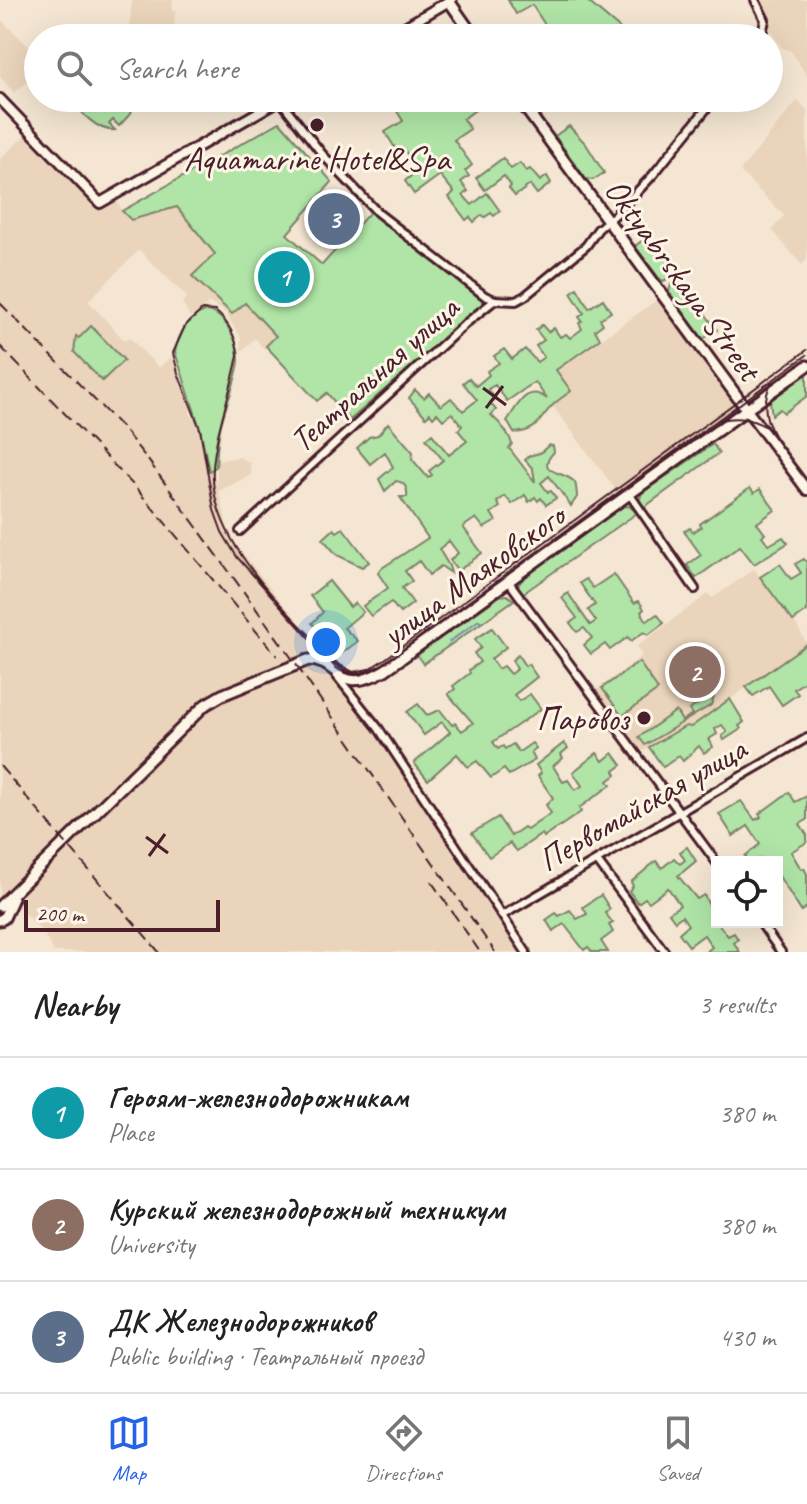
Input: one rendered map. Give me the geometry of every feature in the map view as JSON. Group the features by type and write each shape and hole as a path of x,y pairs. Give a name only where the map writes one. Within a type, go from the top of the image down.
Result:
{"main road":[{"path":"410,24 450,0 466,24"},
{"path":"0,99 100,203 259,112"},
{"name":"Oktyabrskaya Street","path":"528,112 807,490"},
{"name":"улица Маяковского","path":"0,906 213,699 308,660 317,661 344,679 359,680 386,670 807,366"},
{"path":"1,921 19,888"}],"street":[{"path":"755,0 764,24"},
{"path":"292,112 323,155 378,213 485,296 495,300"},
{"name":"Театральная улица","path":"240,531 430,354 495,300 516,301 525,296 586,246 598,229 653,175 704,112"},
{"path":"630,495 695,589"},
{"path":"509,582 712,856"},
{"path":"330,669 358,701 526,952"},
{"path":"358,701 356,689 359,680"},
{"name":"Первомайская улица","path":"503,915 807,738"},
{"path":"597,861 665,952"},
{"path":"764,928 781,952"}],"shaded area":[{"path":"132,0 173,0 174,24 130,24"},
{"path":"760,0 807,0 807,76 791,51 783,48 783,24 770,24 767,11"},
{"path":"0,19 24,42 24,84 14,93 0,77"},
{"path":"797,101 807,109 807,259 802,265 772,230 784,216 740,171"},
{"path":"33,128 105,199 114,195 131,220 177,207 216,254 193,276 245,302 277,336 264,349 255,338 241,352 241,338 225,312 208,302 207,306 190,317 182,302 187,297 139,250 88,301 124,340 129,337 159,368 171,357 217,486 217,461 239,457 250,463 251,475 219,491 229,536 373,718 531,952 54,952 44,934 6,893 0,898 0,159"},
{"path":"664,295 747,410 623,499 552,405 571,391 557,371"},
{"path":"754,569 807,644 690,728 685,726 641,752 595,691 642,656 637,646 708,594 713,598"}],"green space":[{"path":"508,0 586,0 614,24 544,24 532,5 516,14"},
{"path":"82,112 131,112 119,126 113,120 109,124 115,130 102,128"},
{"path":"398,112 473,112 463,119 470,129 454,140 472,165 465,171 469,176 461,182 468,191 463,195 472,205 487,193 500,211 494,216 491,213 485,217 482,215 474,222 470,217 466,220 449,197 454,192 440,175 414,194 405,181 418,170 403,148 397,151 385,132 403,121"},
{"path":"280,122 332,182 287,234 322,265 370,212 485,302 350,420 327,393 317,401 266,346 276,336 245,303 232,314 192,276 215,254 177,207 131,220 122,211"},
{"path":"569,126 586,144 604,173 593,180 586,179 555,136"},
{"path":"503,158 511,169 520,163 540,181 547,176 551,183 537,194 530,185 515,196 504,176 485,190 476,178"},
{"path":"650,235 678,274 663,281 635,246"},
{"path":"679,278 717,330 703,339 669,292 671,284"},
{"path":"577,288 589,308 603,299 611,312 600,319 603,324 595,330 600,339 556,370 571,391 554,404 534,427 514,433 507,421 519,403 534,393 547,399 535,382 507,401 495,385 488,389 496,399 490,403 496,410 491,415 506,432 512,444 509,448 535,482 533,469 525,460 549,445 553,446 554,452 547,465 554,472 571,479 577,497 571,506 549,476 541,483 556,498 546,505 541,498 538,501 535,497 529,502 525,495 512,504 505,496 497,502 500,507 491,513 496,521 484,528 476,518 463,527 482,553 458,571 450,560 458,553 449,541 439,549 451,573 441,566 429,575 419,561 405,571 412,581 402,588 413,603 400,613 391,602 371,616 363,606 388,588 378,573 428,538 400,497 407,497 404,484 396,481 385,491 379,479 393,467 385,452 370,464 357,448 369,437 378,435 388,423 413,452 412,459 428,478 432,475 429,471 443,460 426,439 432,434 449,455 467,441 458,430 462,426 452,413 443,420 437,413 426,417 409,398 415,390 424,398 429,393 441,406 451,398 463,411 477,400 463,383 469,378 476,386 489,375 487,371 499,363 494,356 504,349 512,359 525,349 537,362 544,357 536,346 544,340 536,330 542,325 548,332 554,328 560,337 566,334 570,338 582,329 579,317 584,313 571,293"},
{"path":"206,311 225,323 239,354 219,434 216,467 209,471 200,428 175,352 185,327 194,317"},
{"path":"91,326 124,360 102,381 74,352 76,336 79,338"},
{"path":"807,373 807,396 784,413 780,409 772,415 770,402 773,398"},
{"path":"713,444 719,453 643,508 639,501 642,493"},
{"path":"750,488 754,493 760,489 775,510 757,523 765,534 762,536 769,545 783,537 788,543 754,564 740,546 696,578 687,565 701,555 684,531 690,528 693,532 701,527 700,524"},
{"path":"629,506 637,513 521,595 518,585 523,579 622,507"},
{"path":"343,528 369,562 362,567 337,555 323,539 334,529 337,532"},
{"path":"804,559 807,563 807,611 793,621 760,577 780,564 791,579 801,573 795,564"},
{"path":"614,574 634,603 639,601 647,621 657,614 664,623 648,635 644,632 631,641 628,637 610,650 605,644 591,654 584,645 592,638 584,628 577,632 570,623 577,618 562,598 568,593 590,625 596,621 588,610 595,605 580,583 586,579 593,588"},
{"path":"329,581 350,607 355,603 363,612 344,628 358,641 341,654 312,623 323,612 310,596"},
{"path":"507,595 514,600 423,664 417,655 500,596"},
{"path":"492,628 506,647 491,659 498,669 503,666 510,674 517,669 512,660 518,655 525,666 528,664 537,677 514,695 519,701 530,694 541,709 493,742 498,749 513,744 519,752 532,743 536,748 531,752 535,760 509,775 504,769 491,778 477,761 468,767 457,754 428,780 414,763 450,732 442,722 424,735 407,712 418,704 427,715 440,710 452,725 455,723 462,731 473,723 448,694 480,662 474,653 481,648 475,639"},
{"path":"807,644 807,680 794,689 798,694 782,705 769,686 753,696 746,687"},
{"path":"639,662 658,690 622,716 602,688"},
{"path":"706,685 714,697 711,705 645,745 639,737 676,711 682,721 692,714 689,710 706,699 700,689"},
{"path":"730,699 744,722 739,726 741,729 724,740 722,736 727,732 722,725 715,729 717,734 709,739 713,747 704,753 699,746 683,761 679,756 663,767 649,747 686,726 691,727"},
{"path":"564,743 568,748 561,754 563,758 553,766 563,782 568,780 575,790 582,786 573,772 597,753 603,761 613,753 622,765 608,781 611,785 579,808 581,812 544,837 542,834 517,851 510,843 489,857 472,833 498,817 511,836 524,827 527,830 551,813 546,805 553,798 538,776 541,773 536,765"},
{"path":"789,792 795,802 807,796 807,820 800,824 807,835 807,842 791,852 807,874 807,907 801,911 783,882 783,856 745,856 760,844 748,826 733,836 719,814 741,801 755,820 761,817 759,814"},
{"path":"687,847 696,861 678,876 697,899 704,895 711,910 711,928 722,928 728,936 734,933 738,939 734,943 740,952 706,952 712,947 704,935 689,946 679,933 688,925 682,916 675,921 669,913 680,905 668,888 649,902 645,898 638,903 629,891 633,886 631,882 656,861 662,868 674,858 680,864 685,860 680,852"},
{"path":"601,895 610,909 605,913 613,923 609,925 613,932 601,941 608,952 592,952 588,947 584,950 564,924 553,931 546,920 556,913 559,916 570,910 577,919 587,914 583,907"}],"waterway":[{"path":"449,642 479,620 481,623"}],"tram line":[{"path":"807,350 385,659 369,669 353,672 338,664 276,600 238,549 224,523 215,496 213,468 238,355 231,330 215,311 202,310 185,326 173,353 200,429 214,510 222,532 237,557 335,667 355,675 367,673 386,662 807,355"},
{"path":"772,381 767,396 768,422 773,434 807,481"},
{"path":"720,420 747,420 771,431"}],"railway":[{"path":"0,303 124,430 148,460 286,650 495,952"},
{"path":"0,346 135,487 277,656"},
{"path":"0,766 159,952"},
{"path":"431,881 480,952"}],"place":[{"name":"Aquamarine Hotel&Spa","path":"317,125"},
{"name":"ДК Железнодорожников","path":"334,219"},
{"name":"Героям-железнодорожникам","path":"284,277"},
{"name":"Курский железнодорожный техникум","path":"695,672"},
{"name":"Паровоз","path":"644,718"}]}
